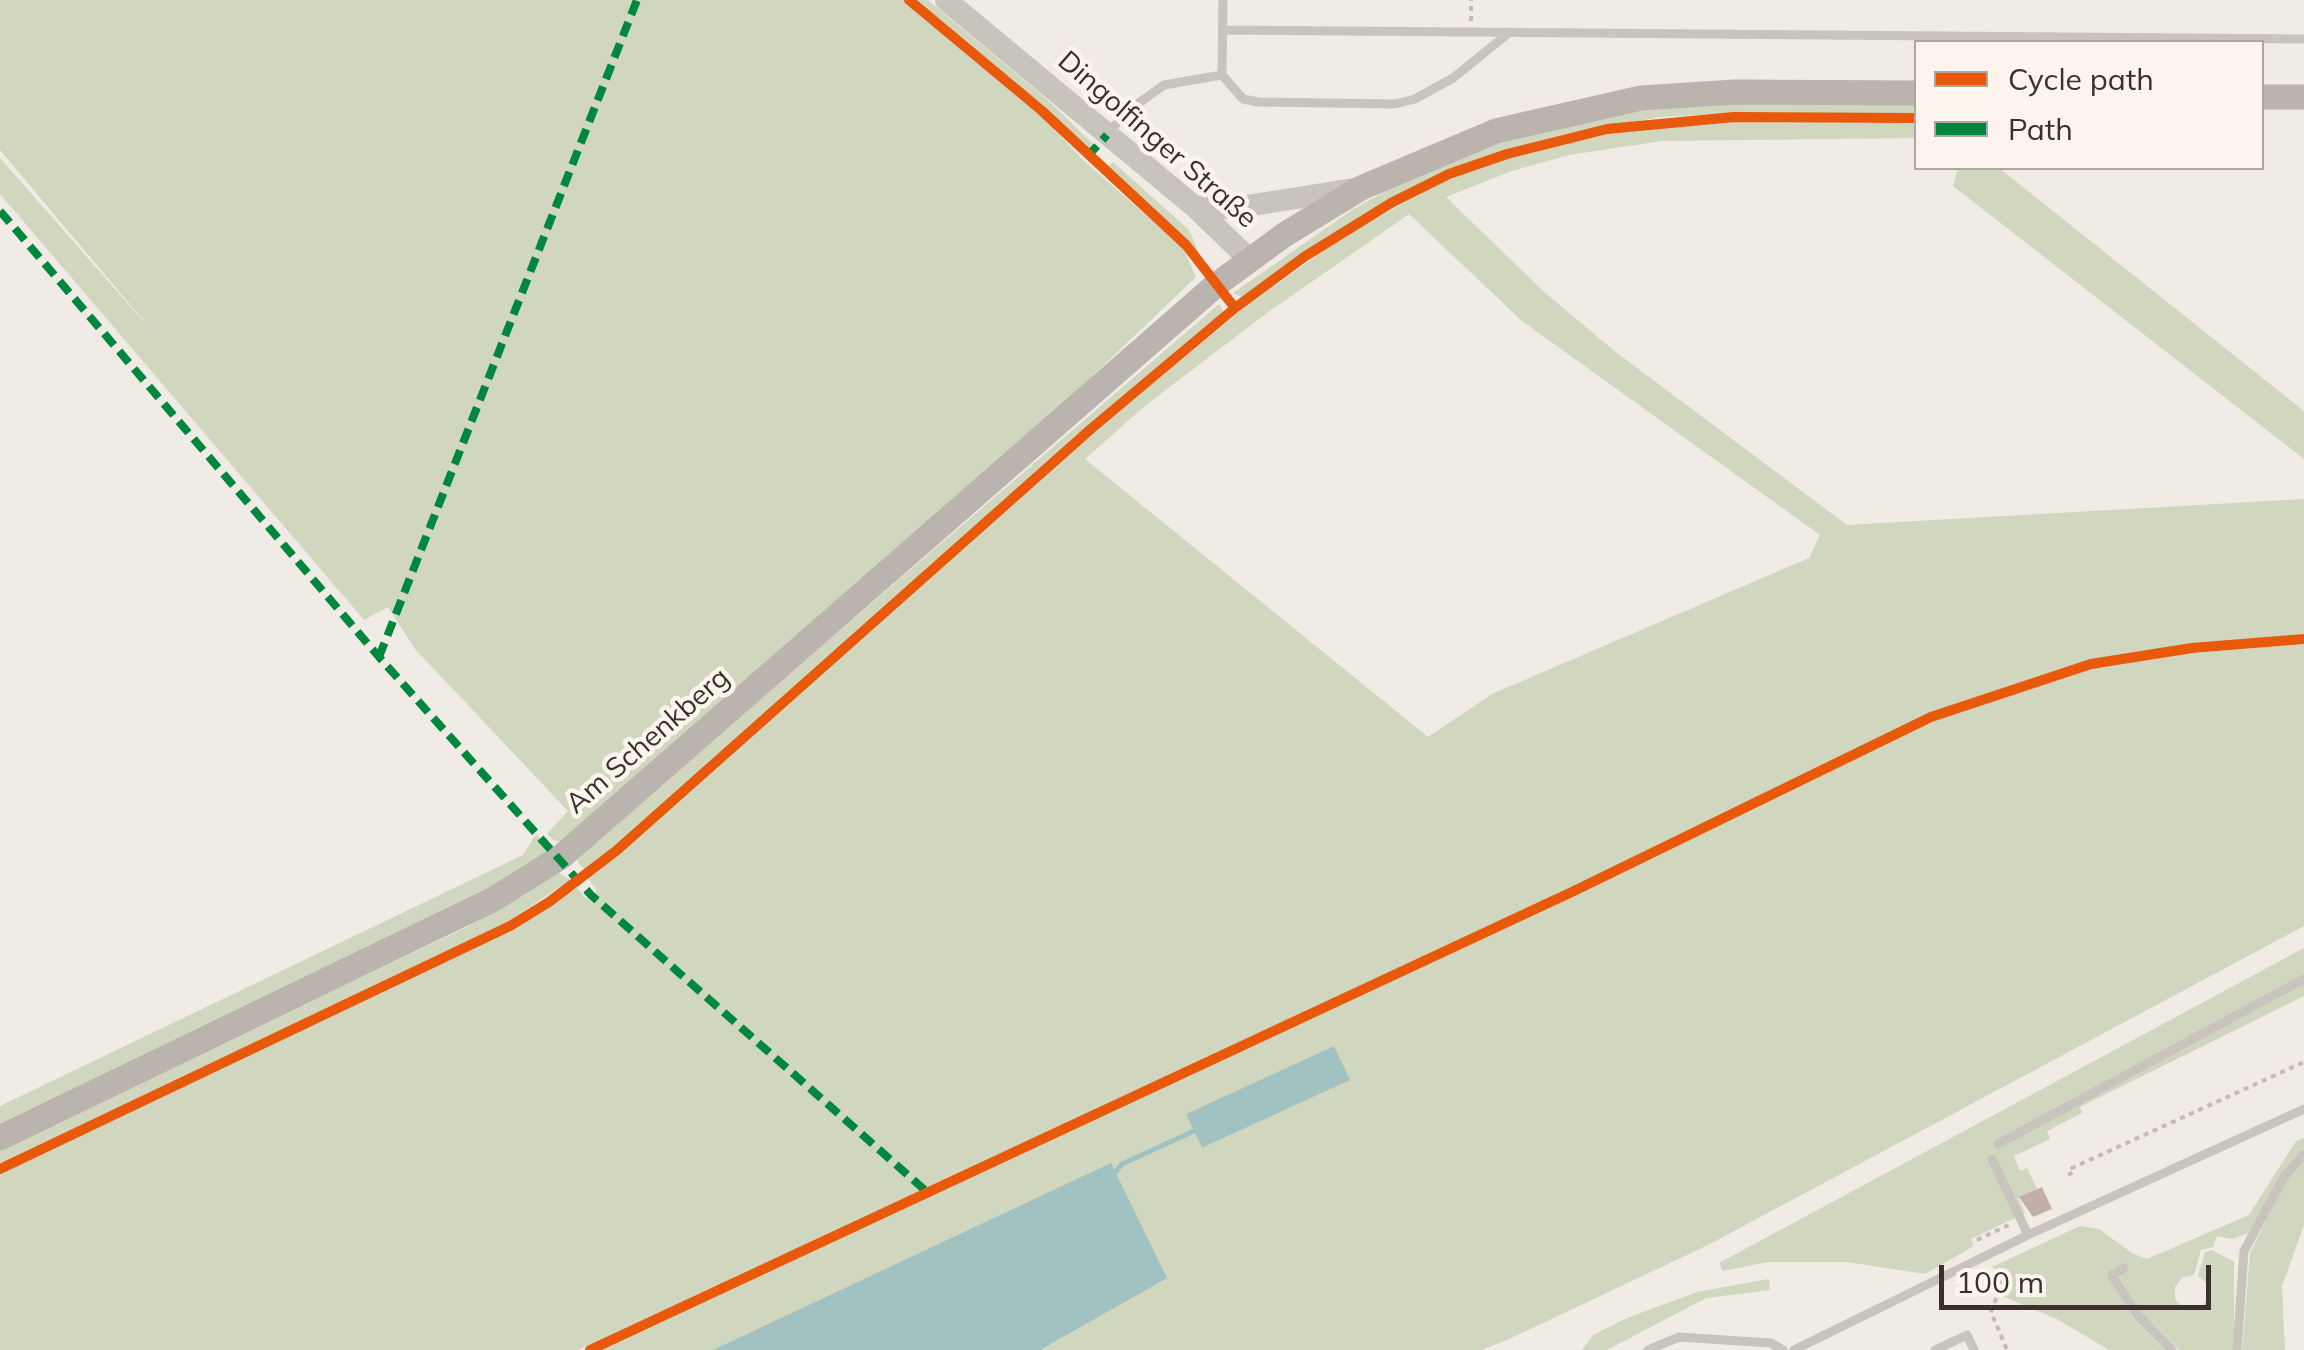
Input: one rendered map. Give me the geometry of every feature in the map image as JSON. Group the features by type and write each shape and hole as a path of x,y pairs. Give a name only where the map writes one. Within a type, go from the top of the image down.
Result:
{"main road":[{"name":"Dingolfinger Straße","path":"1249,259 1360,188 1496,131 1566,112 1640,98 1735,92 1914,93"},
{"path":"2264,97 2304,97"},
{"name":"Am Schenkberg","path":"0,1138 492,900 561,857 1249,259"}],"street":[{"name":"Dingolfinger Straße","path":"946,0 1196,207 1249,259"},
{"path":"1196,207 1234,208 1360,188"}],"lane":[{"path":"1223,0 1222,75 1243,99 1258,102 1396,104 1434,91 1512,30"},
{"path":"1222,30 2304,39"},
{"path":"1108,135 1125,113 1164,85 1222,75"},
{"path":"1998,1144 2304,979"},
{"path":"1794,1350 2028,1235 2304,1109"},
{"path":"2238,1350 2244,1251 2284,1177 2304,1154"},
{"path":"1992,1159 2028,1235"},
{"path":"2124,1268 2112,1275 2138,1316 2172,1350"},
{"path":"1936,1350 1967,1335 1974,1350"},
{"path":"1648,1350 1679,1336 1771,1343 1783,1350"}],"path":[{"path":"1470,30 1471,0"},
{"path":"2068,1175 2074,1172 2072,1168 2304,1062"},
{"path":"1977,1240 2021,1219"},
{"path":"1993,1276 2002,1280 1991,1312 2006,1350"}],"green space":[{"path":"0,0 903,0 1039,113 1083,160 1183,248 1196,277 1042,424 565,841 555,841 547,834 568,811 415,649 388,607 364,620 0,194 0,158 159,339 0,150"},
{"path":"913,0 928,0 1049,101 1094,145 1086,153 1042,107"},
{"path":"1735,104 1914,105 1914,114 1734,113 1660,117 1565,134 1448,171 1345,226 1243,298 1233,293 1355,208 1409,178 1499,143 1554,127 1644,110"},
{"path":"1733,121 1914,122 1914,138 1662,141 1569,155 1512,171 1446,197 1543,291 1617,353 1847,525 2304,499 2304,634 2191,644 2091,660 1929,714 1597,875 578,1350 0,1350 0,1174 511,930 577,887 586,899 597,891 588,878 1094,431 1249,304 1350,232 1451,178 1509,157 1608,133","holes":["1409,214 1522,321 1820,535 1809,558 1492,694 1428,737 1085,459 1146,405 1267,313"]},
{"path":"1113,162 1189,230 1201,257 1106,169"},
{"path":"1957,170 2002,170 2304,411 2304,459 1953,186"},
{"path":"1219,304 1225,314 1090,426 612,849 586,870 578,863 578,856"},
{"path":"2304,644 2304,926 1708,1245 1507,1340 1481,1350 602,1350 1577,895 1934,721 2092,668 2192,653","holes":["1334,1046 1349,1080 1202,1148 1187,1114"]},
{"path":"536,834 547,848 545,854 487,893 0,1125 0,1106 523,855"},
{"path":"557,872 570,880 507,922 0,1164 0,1149 467,927"},
{"path":"2304,948 2304,996 2080,1107 2082,1113 2047,1131 2050,1139 2014,1156 2020,1171 2027,1168 2037,1189 2018,1198 2025,1213 1971,1239 1974,1246 1925,1274 1847,1262 1768,1262 1723,1271 1719,1263"},
{"path":"2304,1138 2304,1148 2280,1178 2249,1233 2232,1239 2217,1236 2213,1247 2201,1250 2194,1275 2182,1278 2175,1287 2175,1299 2182,1308 2200,1309 2210,1295 2208,1284 2198,1276 2205,1252 2212,1250 2234,1262 2234,1350 2179,1350 2142,1314 2119,1277 2129,1269 2119,1266 2107,1274 2134,1319 2165,1350 2109,1350 2057,1319 2002,1296 2008,1282 1992,1267 2080,1226 2099,1229 2147,1259 2249,1215 2296,1141"},
{"path":"2304,1158 2304,1225 2282,1286 2285,1350 2242,1350 2250,1253 2288,1176"},
{"path":"1769,1279 1770,1290 1706,1298 1607,1350 1582,1350 1593,1335 1627,1318 1697,1292"}],"water":[{"path":"1334,1046 1350,1080 1202,1148 1186,1114"},
{"path":"1111,1163 1167,1278 1040,1350 713,1350"}],"building":[{"path":"2042,1187 2052,1209 2033,1217 2019,1197"}],"waterway":[{"path":"1114,1174 1122,1164 1194,1131"}],"marked path":[{"path":"379,657 637,0"},
{"path":"1087,157 1107,135"},
{"path":"0,211 379,657 591,895 926,1191"}],"cycle path":[{"path":"909,0 1041,110 1186,245 1235,308"},
{"path":"0,1169 510,926 549,902 616,851 1092,428 1235,308 1304,257 1391,203 1449,174 1507,154 1607,129 1734,117 1914,118"},
{"path":"590,1350 1574,891 1931,717 2091,664 2192,648 2304,639"}]}
